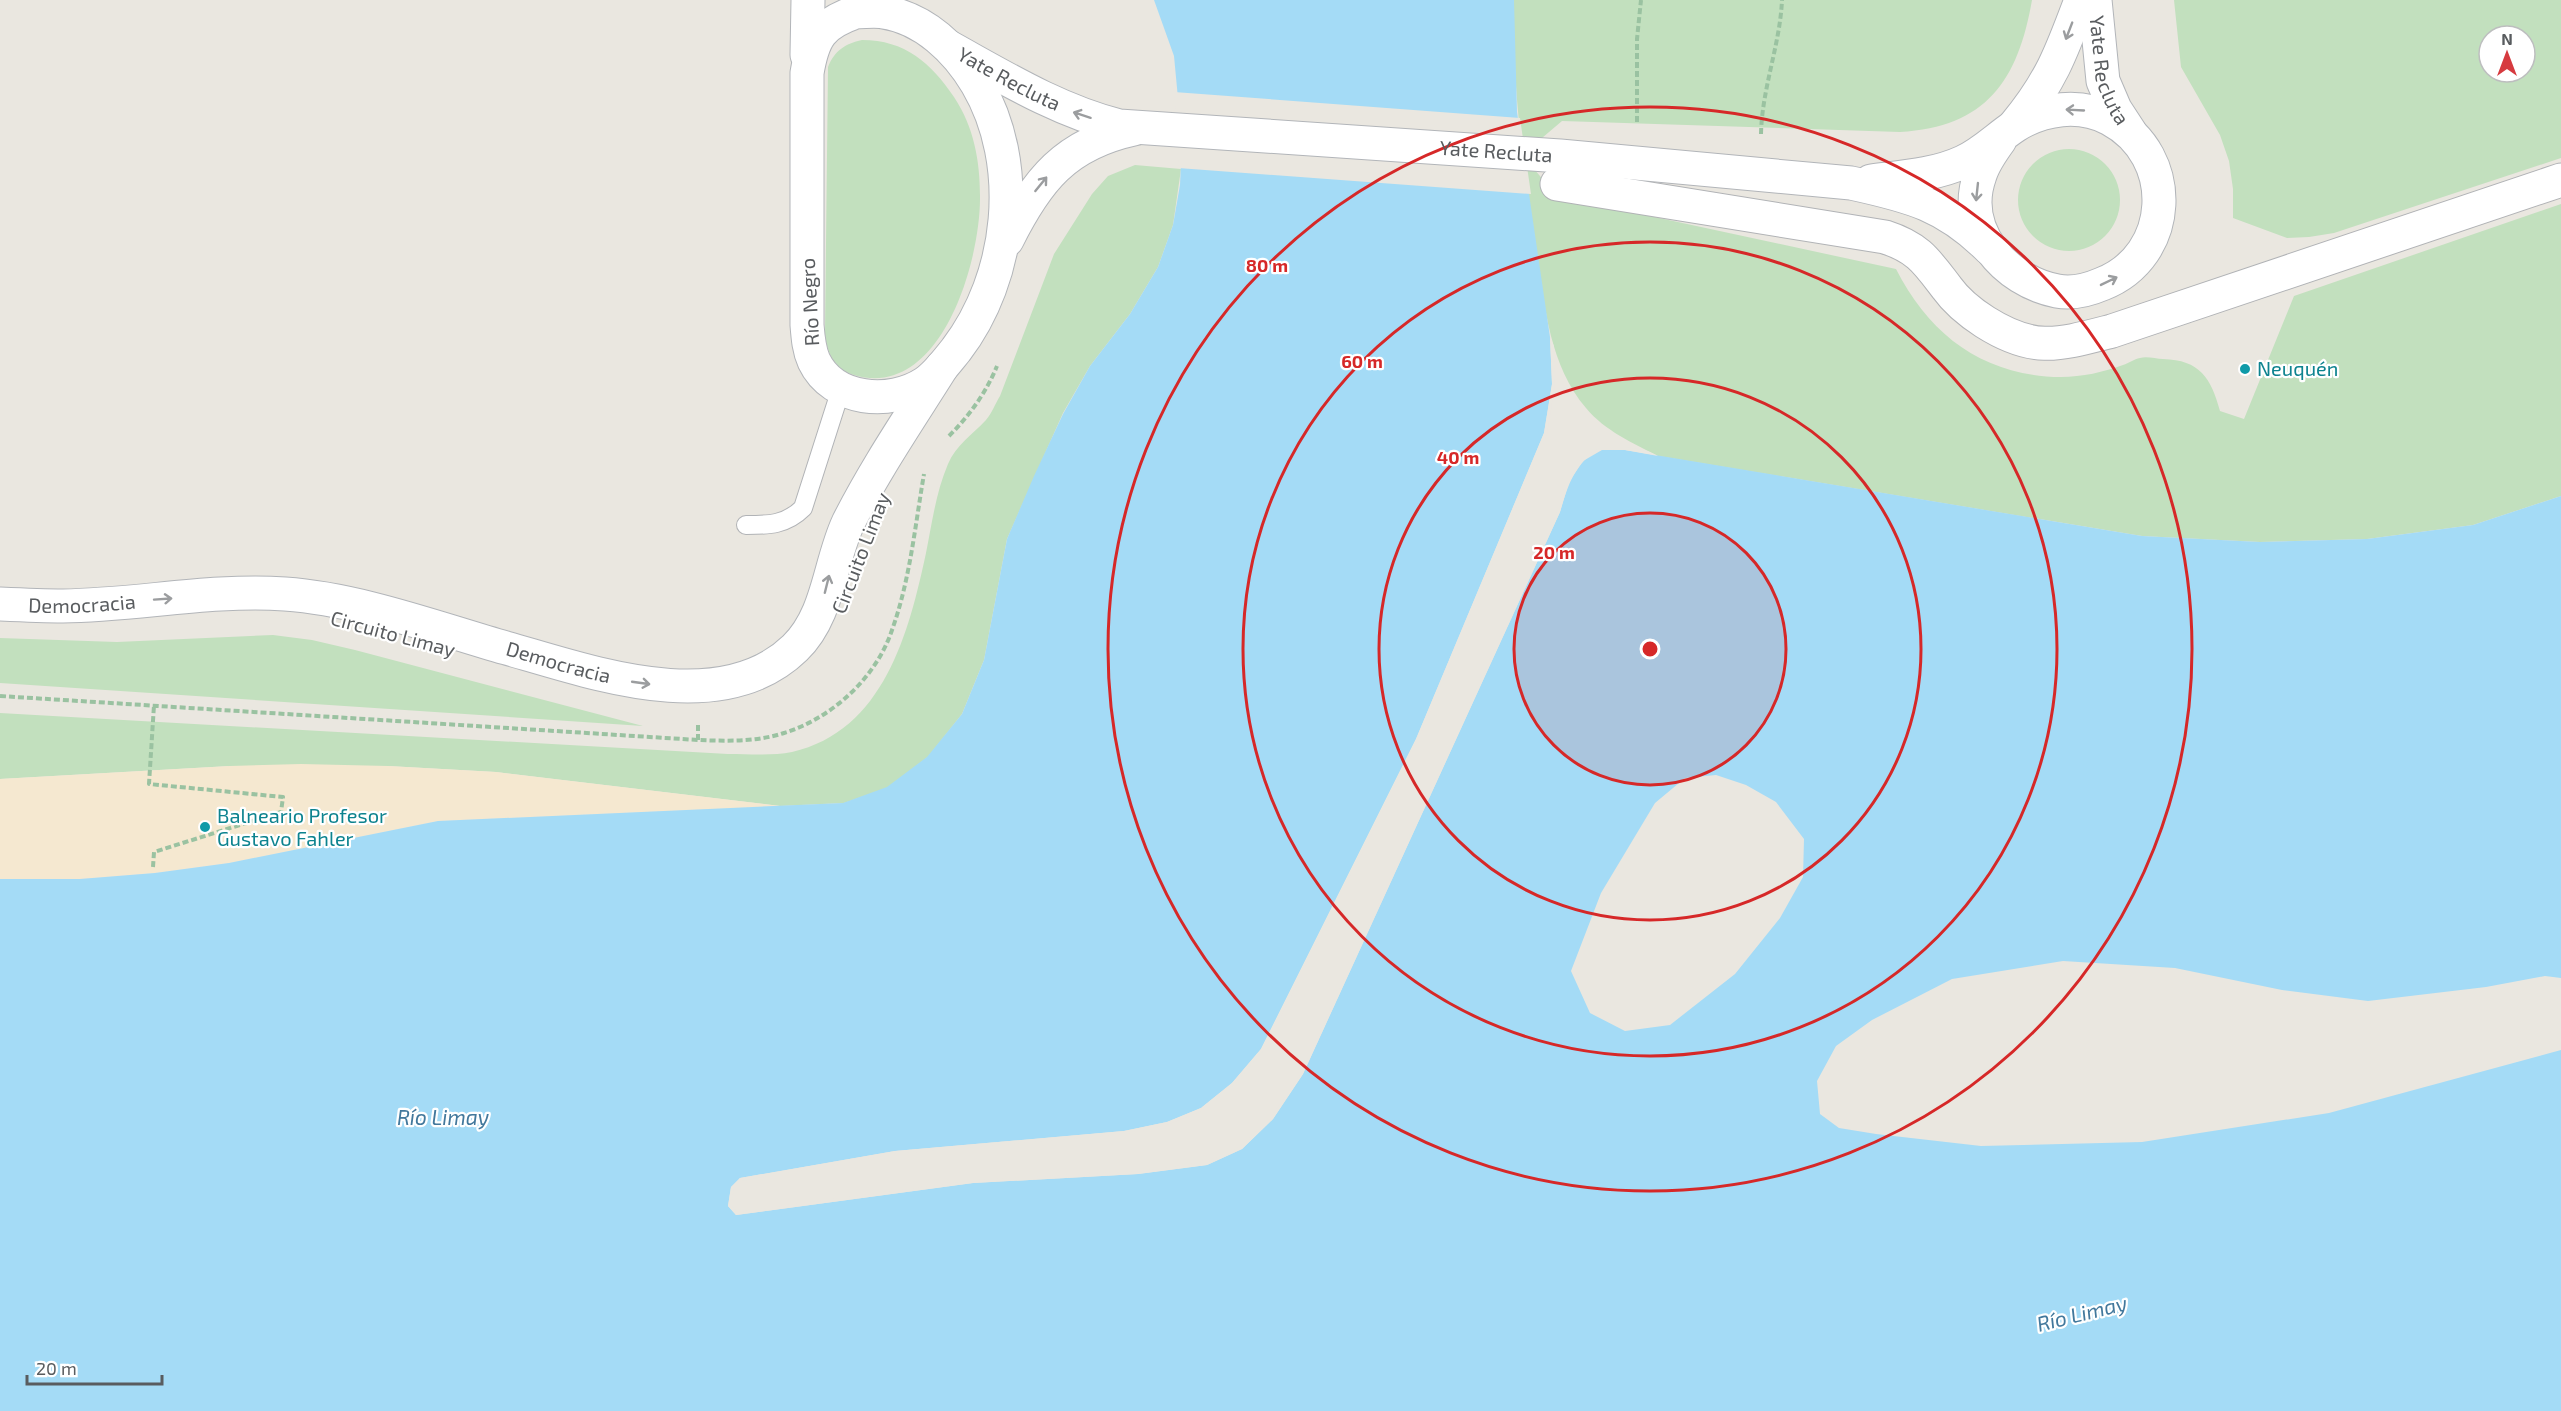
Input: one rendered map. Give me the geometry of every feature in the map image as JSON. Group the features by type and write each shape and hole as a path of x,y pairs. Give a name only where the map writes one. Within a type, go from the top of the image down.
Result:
{"main road":[{"name":"Río Negro","path":"808,0 809,346 814,362 826,379 841,389 873,396 906,392 925,383 942,367 962,341 982,309 1001,252 1005,215 1005,179 1000,140 989,104 971,73 899,0"},
{"name":"Yate Recluta","path":"1990,249 1979,224 1976,201 1979,177 1988,155 2034,102 2058,63 2081,0"},
{"name":"Yate Recluta","path":"938,38 1037,96 1069,111 1109,123 1138,128 1558,170 1760,173 1851,183 1894,192 1922,201 1947,213 1968,228 2009,270 2033,285 2060,292 2088,290 2114,280 2136,262 2152,239 2159,213 2159,185 2149,158 2115,109 2103,81 2095,0"},
{"name":"Río Negro","path":"807,73 811,51 819,33 835,19 856,12 883,12 906,18 938,38"},
{"name":"Yate Recluta","path":"1851,183 1914,176 1940,170 1962,162 2031,117 2056,110 2084,110 2110,119 2133,136"},
{"name":"Yate Recluta","path":"1001,252 1031,197 1067,156 1087,143 1138,128"},
{"path":"1558,170 1885,237 1900,242 1925,258 1948,290 1963,306 1981,319 2022,341 2046,344 2069,342 2112,331 2561,180"},
{"name":"Democracia","path":"0,604 65,606 216,595 287,594 386,614 596,674 634,682 666,686 696,686 724,682 751,675 775,663 795,648 810,630 821,609 839,542 850,519 942,367"}],"lane":[{"path":"746,525 782,523 794,517 803,508 841,389"}],"path":[{"path":"1637,123 1639,86 1637,39 1641,0"},
{"path":"1760,173 1761,109 1781,19 1782,0"},
{"path":"942,442 964,421 977,403 990,382 1000,356"},
{"path":"153,867 154,852 281,812 283,796 149,784 154,705"}],"green space":[{"path":"1514,0 2032,0 2018,54 2007,76 1993,94 1976,109 1955,121 1930,128 1900,132 1562,121 1523,154 1515,60"},
{"path":"2174,0 2561,0 2561,158 2334,233 2287,238 2233,218 2233,189 2229,161 2220,135 2181,67"},
{"path":"862,40 891,44 904,49 936,74 961,108 971,132 980,183 978,223 973,255 964,288 950,319 932,347 911,367 884,377 854,375 841,368 829,353 825,333 828,67 841,49"},
{"path":"2069,149 2088,153 2105,164 2116,181 2120,200 2116,219 2105,236 2088,247 2069,251 2050,247 2033,236 2022,219 2018,200 2022,181 2033,164 2050,153"},
{"path":"1523,156 1557,196 1896,269 1925,314 1943,332 1962,348 2008,369 2033,375 2069,377 2116,368 2143,357 2176,360 2195,367 2202,373 2208,380 2220,411 2244,419 2294,296 2561,204 2561,496 2473,525 2367,539 2260,542 2142,536 1658,456 1620,436 1594,416 1573,390 1563,370 1555,350 1545,307"},
{"path":"1135,165 1181,169 1173,225 1158,267 1130,314 1090,366 1063,413 1007,539 984,660 962,714 928,757 887,788 844,803 780,806 496,772 388,766 230,766 0,779 0,713 728,754 792,752 823,741 849,723 870,701 887,674 911,614 937,497 948,464 960,446 988,417 1000,396 1054,254 1092,194 1108,176"},
{"path":"273,635 312,640 355,650 643,726 0,683 0,638 117,642"}],"sand":[{"name":"Balneario Profesor Gustavo Fahler","path":"301,764 496,772 780,806 438,821 229,863 154,873 80,879 0,879 0,779"}],"water":[{"name":"Río Limay","path":"1154,0 1514,0 1517,112 1550,337 1552,384 1544,433 1416,739 1261,1049 1232,1083 1201,1108 1167,1122 1124,1131 895,1151 740,1178 731,1187 728,1206 736,1215 973,1183 1138,1174 1207,1165 1242,1149 1273,1119 1303,1074 1560,512 1573,476 1585,460 1601,450 1625,450 2142,536 2260,542 2367,539 2473,525 2561,496 2561,978 2545,976 2486,987 2368,1001 2282,990 2175,968 2063,961 1952,979 1872,1020 1836,1046 1817,1081 1820,1114 1839,1128 1981,1146 2142,1142 2329,1113 2561,1050 2561,1411 0,1411 0,879 80,879 155,873 229,863 438,821 843,803 887,787 927,757 962,714 984,660 1007,539 1034,476 1063,414 1090,366 1130,314 1158,267 1173,225 1180,185 1182,141 1174,56","holes":["1716,775 1746,785 1776,802 1804,839 1803,877 1780,918 1735,974 1670,1025 1625,1031 1590,1013 1571,971 1601,893 1655,803 1685,778"]}],"pier":[{"path":"1174,92 1520,118 1531,194 1178,168 1179,141"},
{"path":"1550,337 1554,346 1555,384 1547,434 1418,740 1264,1050 1234,1085 1202,1111 1167,1125 1125,1134 895,1154 742,1181 734,1189 731,1205 737,1212 973,1180 1138,1171 1206,1162 1241,1146 1271,1117 1301,1073 1557,511 1566,480 1581,459 1601,447 1626,447 1648,451 1658,456 1625,450 1602,450 1583,461 1569,482 1560,512 1303,1074 1273,1119 1242,1149 1207,1165 1138,1174 973,1183 736,1215 728,1206 731,1187 740,1178 895,1151 1124,1131 1167,1122 1201,1108 1232,1083 1261,1049 1416,739 1544,433 1552,384"}],"place":[{"name":"Neuquén","path":"2245,369"},
{"name":"Balneario Profesor Gustavo Fahler","path":"205,827"}]}
